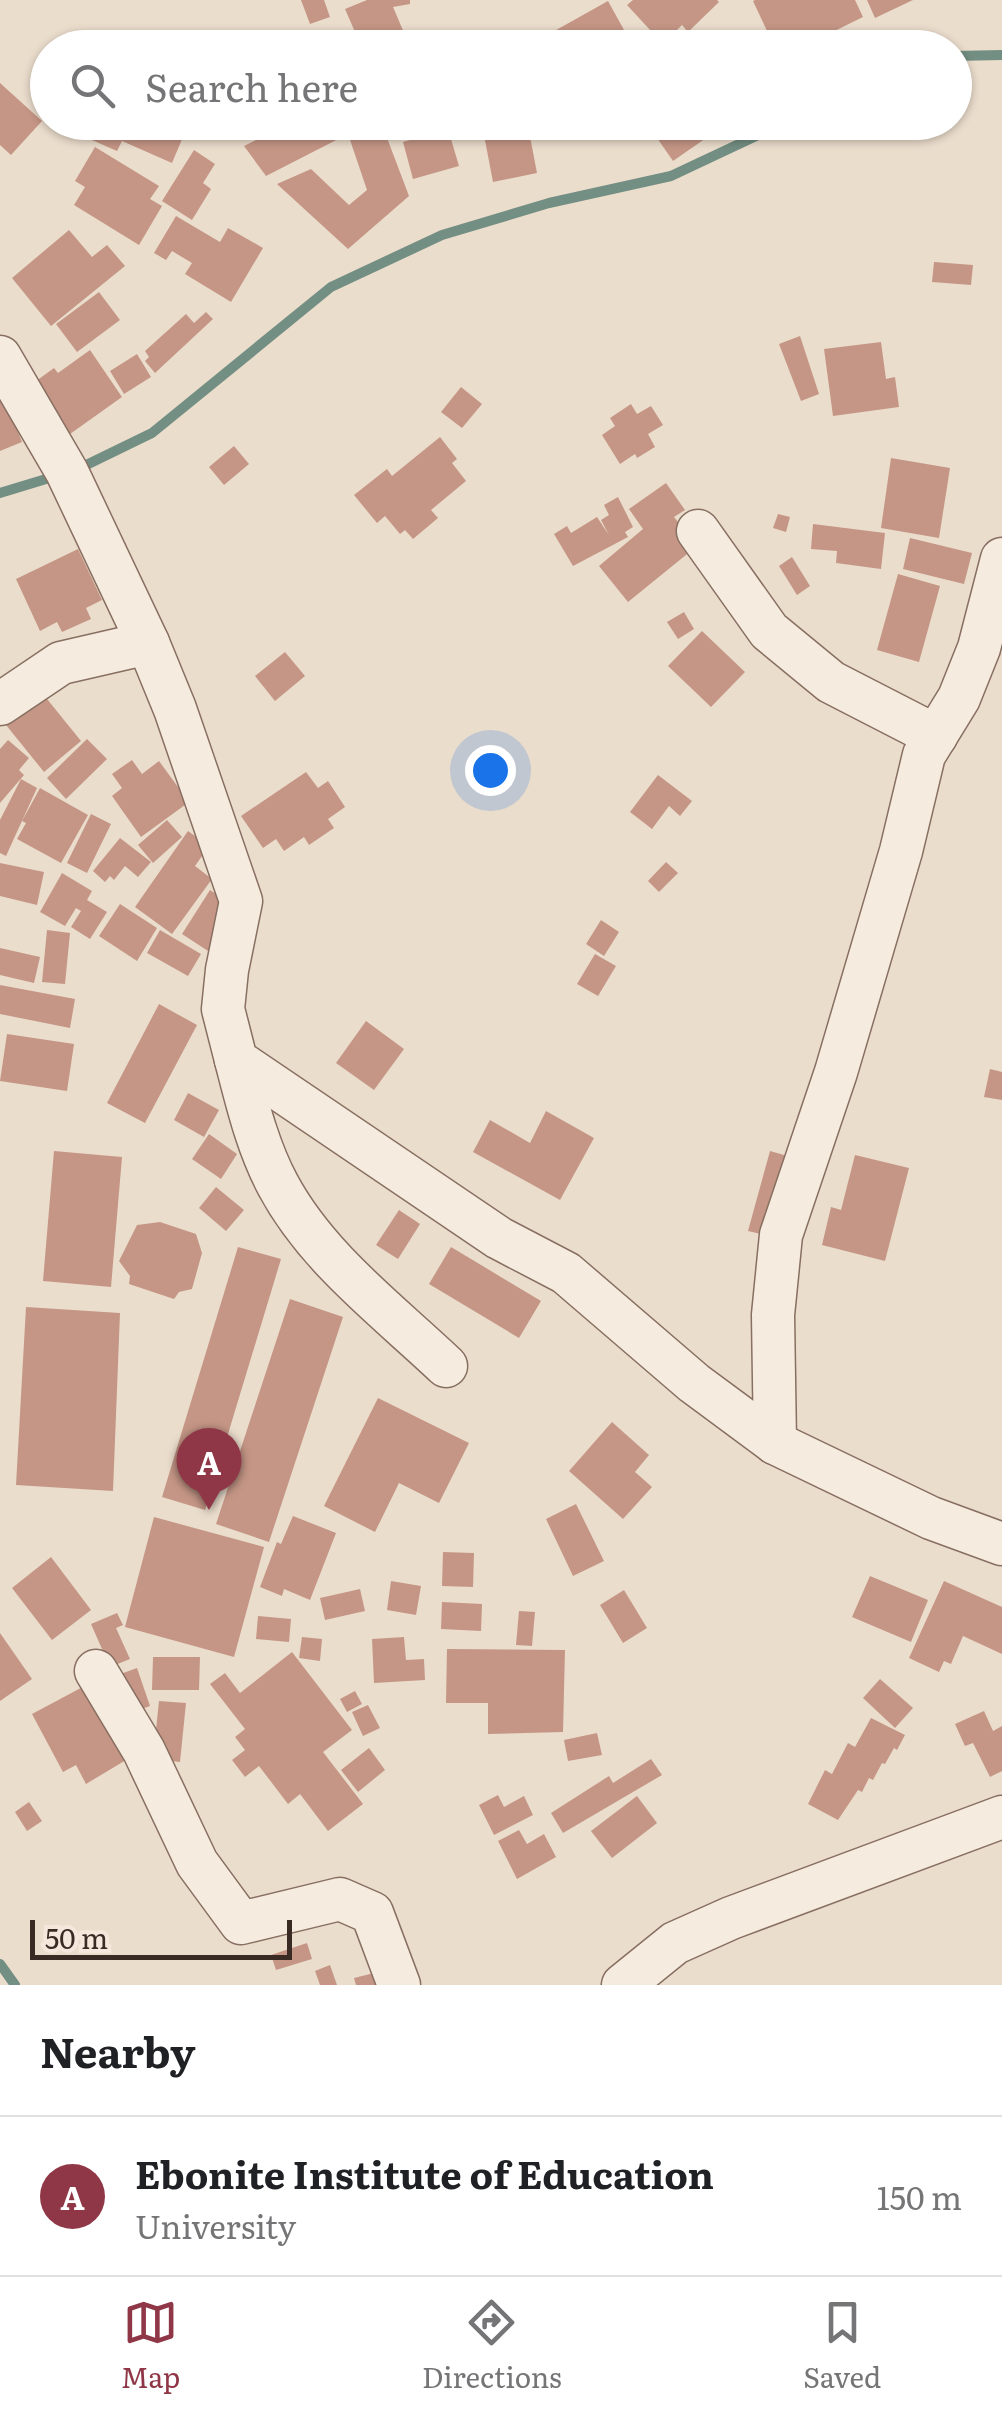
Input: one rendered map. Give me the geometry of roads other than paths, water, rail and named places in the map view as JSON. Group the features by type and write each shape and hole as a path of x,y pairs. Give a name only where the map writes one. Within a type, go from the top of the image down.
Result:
{"street":[{"path":"0,357 67,472 148,643 175,709 241,902 226,970 223,1009 264,1156 306,1230 446,1366"},
{"path":"698,530 769,631 831,682 936,736"},
{"path":"776,1443 773,1315 782,1235 836,1072 902,850 924,755 959,698 979,648 1002,559"},
{"path":"0,704 61,663 148,643"},
{"path":"236,1060 499,1238 566,1273 694,1384 776,1443 931,1518 1002,1544"},
{"path":"96,1671 144,1751 197,1863 241,1923 340,1899 372,1912 399,1985"},
{"path":"623,1985 674,1942 1002,1817"}],"waterway":[{"path":"972,56 1002,55"},
{"path":"78,469 152,433 331,287 442,235 549,203 671,176 748,140"},
{"path":"0,493 56,476"},
{"path":"0,1964 15,1985"}],"place":[{"name":"Ebonite Institute of Education","path":"209,1510"}]}
